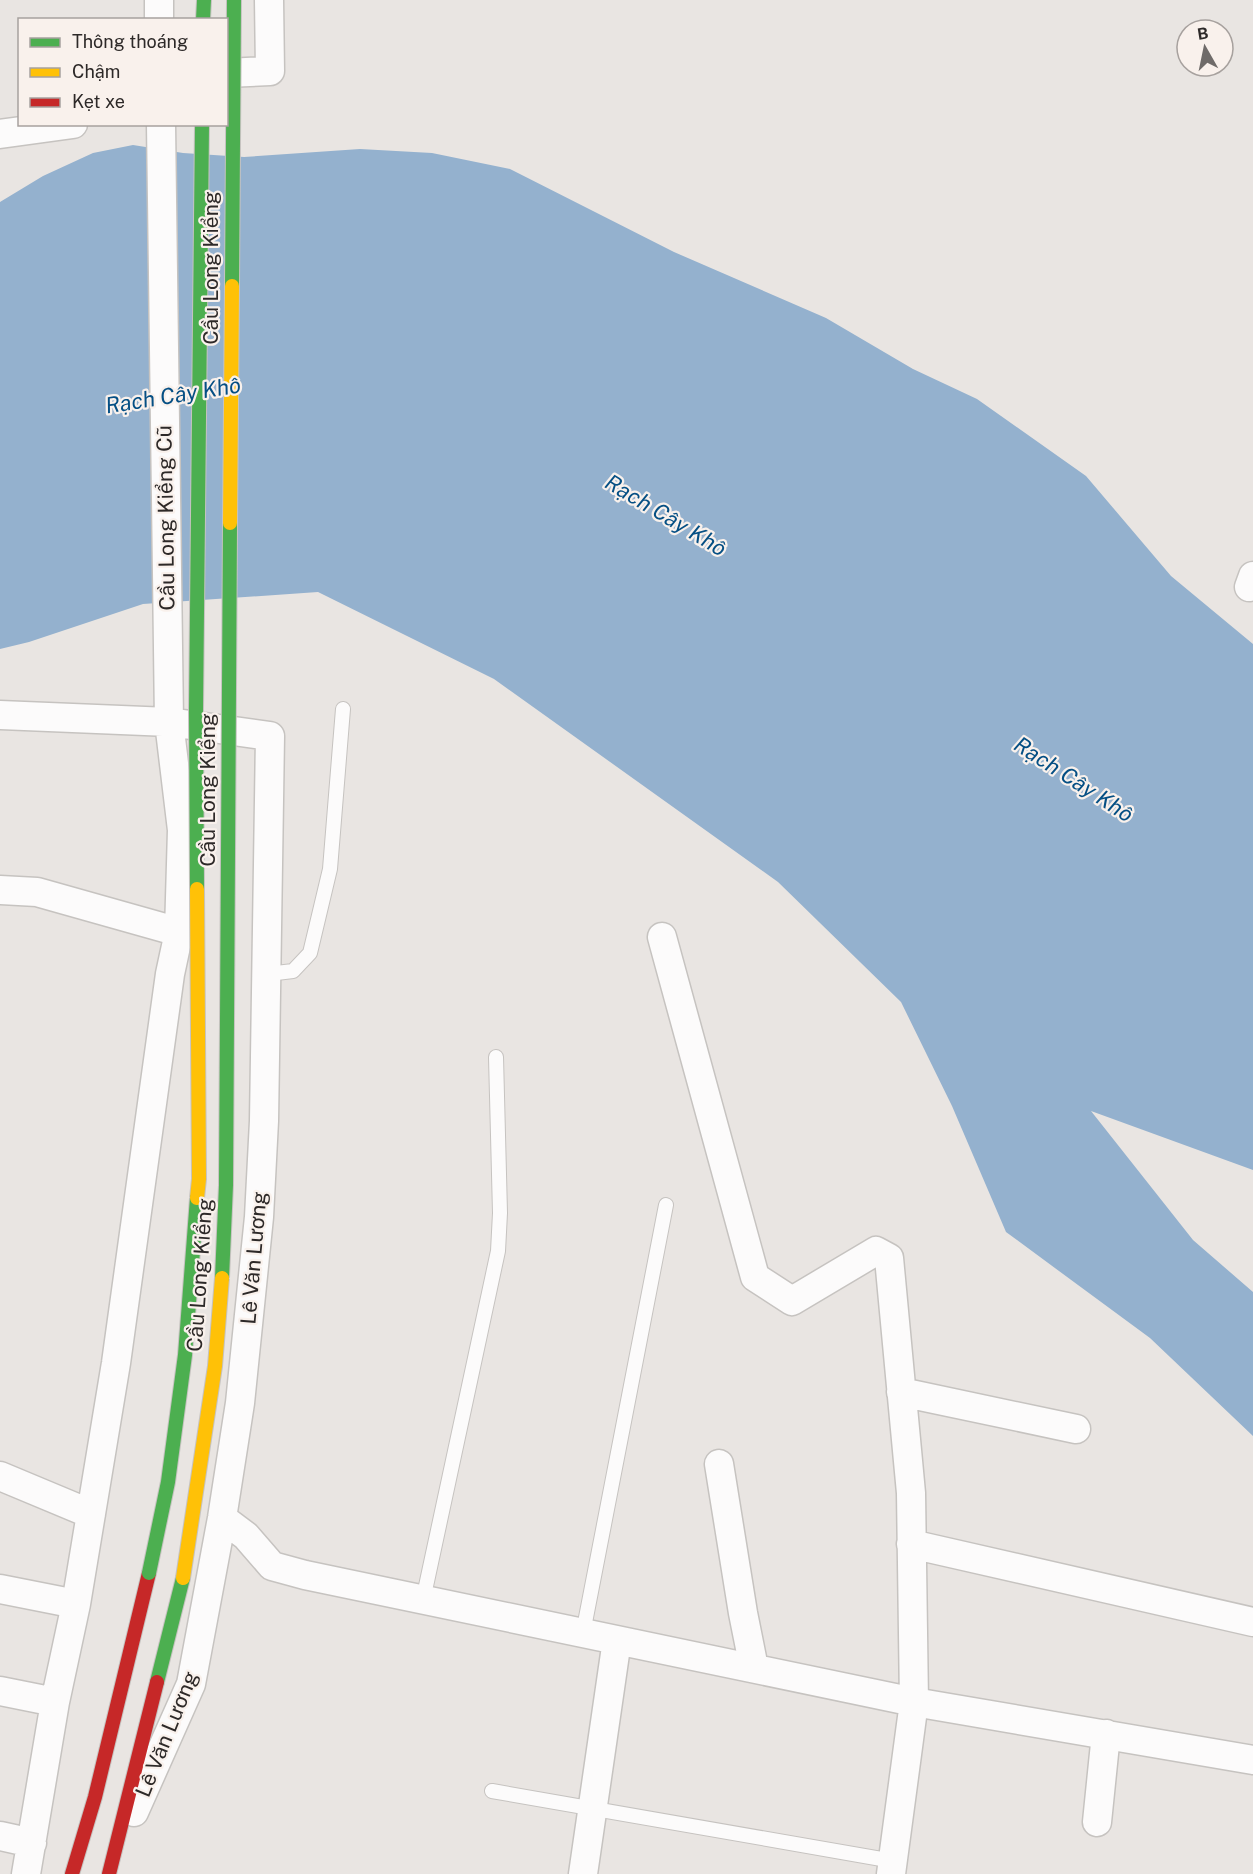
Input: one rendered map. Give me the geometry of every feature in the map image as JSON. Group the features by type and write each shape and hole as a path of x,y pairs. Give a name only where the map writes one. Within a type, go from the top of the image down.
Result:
{"main road":[{"path":"203,18 204,0"},
{"name":"Cầu Long Kiểng","path":"183,1578 215,1366 226,1185 234,0"},
{"name":"Cầu Long Kiểng","path":"72,1874 95,1797 149,1573 168,1482 185,1355 199,1179 196,710 202,126"},
{"name":"Lê Văn Lương","path":"111,1867 183,1578"}],"street":[{"path":"159,0 159,18"},
{"path":"228,73 270,71 269,0"},
{"path":"0,134 59,126"},
{"name":"Cầu Long Kiểng Cũ","path":"161,126 169,722"},
{"path":"0,715 169,722 182,830 179,932 170,974 117,1363 76,1604 55,1702 26,1874"},
{"name":"Lê Văn Lương","path":"111,1867 191,1684 222,1518 240,1403 259,1217 264,1121 270,736 169,722"},
{"path":"0,890 37,892 179,932"},
{"path":"662,937 755,1277 792,1301 876,1251 889,1258 910,1493 914,1702 892,1868"},
{"path":"902,1392 1076,1429"},
{"path":"719,1464 741,1603 754,1668"},
{"path":"0,1476 91,1514"},
{"path":"222,1518 246,1536 272,1566 305,1575 914,1702 1253,1760"},
{"path":"911,1544 1253,1622"},
{"path":"0,1589 76,1604"},
{"path":"583,1874 616,1640"},
{"path":"0,1691 55,1702"},
{"path":"1097,1822 1106,1734"},
{"path":"0,1836 32,1843"}],"lane":[{"path":"268,974 293,971 310,952 330,869 343,710"},
{"path":"423,1600 498,1251 500,1213 496,1057"},
{"path":"583,1633 666,1205"},
{"path":"492,1791 892,1868"}],"water":[{"name":"Rạch Cây Khô","path":"133,145 183,153 244,157 360,149 432,153 510,169 674,252 826,318 913,369 977,399 1086,476 1171,576 1253,644 1253,1170 1091,1111 1193,1240 1253,1292 1253,1436 1150,1338 1006,1232 952,1106 901,1002 778,882 494,679 318,592 143,604 29,642 0,649 0,202 43,176 93,153"}],"traffic: fast":[{"path":"203,18 204,0"},
{"path":"232,286 234,0"},
{"path":"197,889 196,710 202,126"},
{"path":"222,1278 226,1185 230,523"},
{"path":"149,1573 168,1482 185,1355 197,1198"},
{"path":"157,1682 183,1578"}],"traffic: jam":[{"path":"72,1874 95,1797 149,1573"},
{"path":"109,1874 157,1682"}],"traffic: slow":[{"path":"230,523 232,286"},
{"path":"197,889 199,1179 197,1198"},
{"path":"183,1578 215,1366 222,1278"}]}
